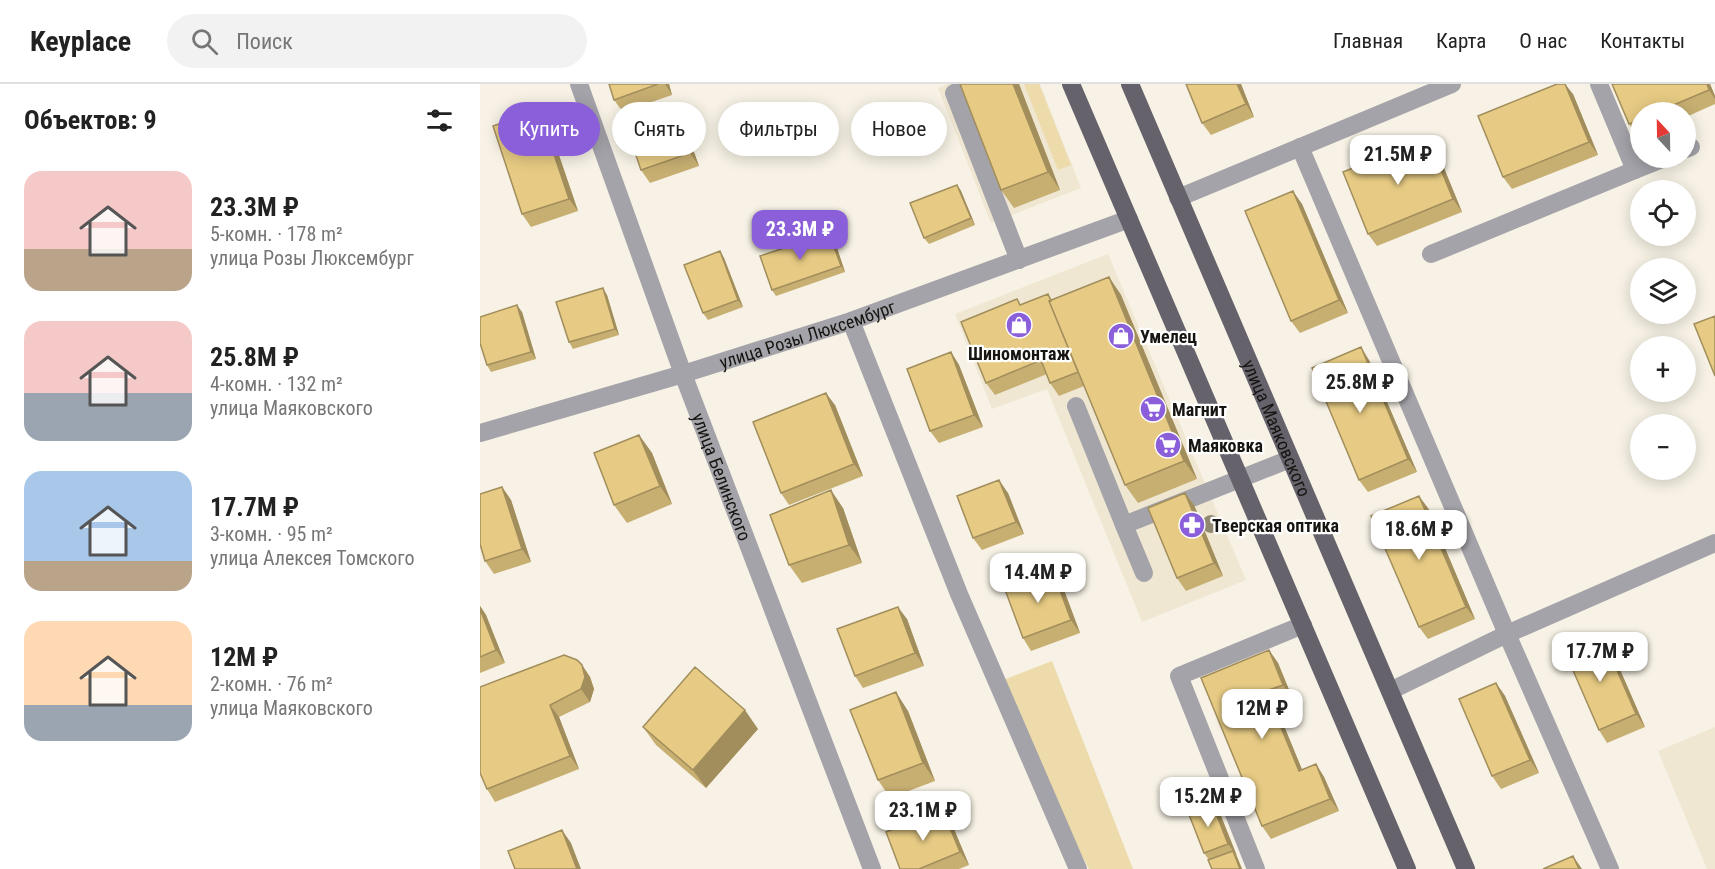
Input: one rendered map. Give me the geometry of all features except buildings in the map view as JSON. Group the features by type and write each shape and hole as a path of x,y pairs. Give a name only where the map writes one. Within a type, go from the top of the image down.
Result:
{"main road":[{"path":"1071,84 1407,869"},
{"name":"улица Маяковского","path":"1130,84 1466,869"}],"street":[{"name":"улица Белинского","path":"579,84 684,374 872,869"},
{"path":"976,84 954,93 1019,260"},
{"path":"1178,198 1452,84"},
{"path":"1599,84 1635,170"},
{"path":"1300,147 1507,634 1610,869"},
{"path":"1431,254 1640,168"},
{"name":"улица Розы Люксембург","path":"480,433 684,374 851,321 1129,219"},
{"path":"851,321 959,594 1078,869"},
{"path":"1076,406 1144,573"},
{"path":"1124,525 1290,459"},
{"path":"1390,691 1507,634 1715,543"},
{"path":"1256,869 1179,676 1303,625"}],"shaded area":[{"path":"948,84 1040,84 1081,188 991,223 947,111 947,102 943,102 938,88"},
{"path":"1024,84 1039,84 1071,165 1058,170"},
{"path":"1108,254 1246,580 1142,622 1047,389 992,409 955,314"},
{"path":"1052,661 1133,869 1089,869 1056,806 1001,681"},
{"path":"1715,727 1715,869 1707,869 1658,751"}],"place":[{"name":"Шиномонтаж","path":"1019,325"},
{"name":"Умелец","path":"1121,336"},
{"name":"Магнит","path":"1153,409"},
{"name":"Маяковка","path":"1168,445"},
{"name":"Тверская оптика","path":"1192,525"}]}
